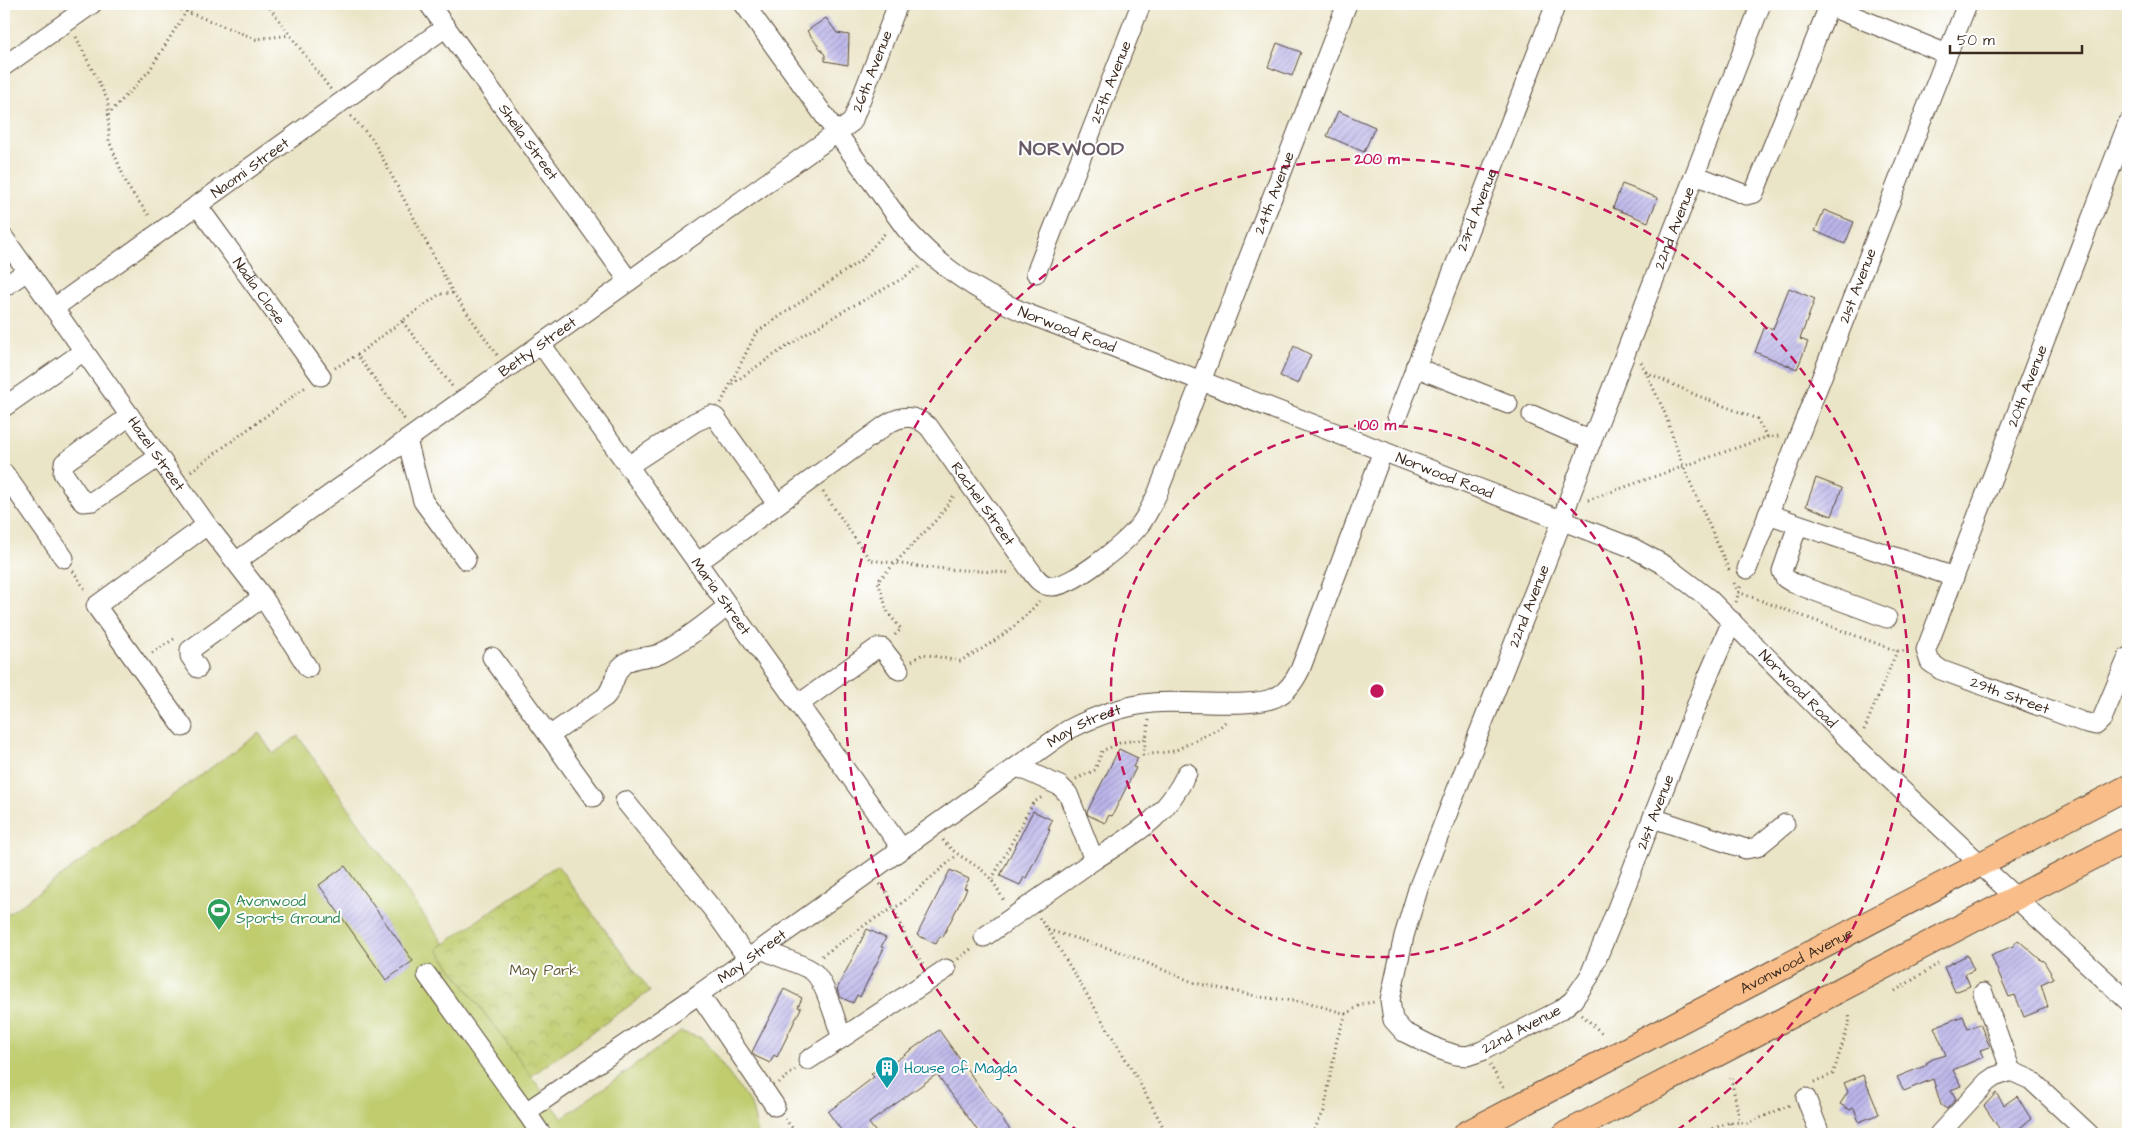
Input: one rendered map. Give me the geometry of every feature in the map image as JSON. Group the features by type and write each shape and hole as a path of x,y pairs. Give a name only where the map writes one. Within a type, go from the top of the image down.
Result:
{"main road":[{"name":"Avonwood Avenue","path":"1465,1134 2128,787"},
{"path":"1565,1134 2128,839"}],"street":[{"path":"4,66 92,4"},
{"name":"Sheila Street","path":"429,4 629,281"},
{"name":"Norwood Road","path":"744,4 906,229 929,254 959,278 993,298 1023,312 1633,548 1666,566 1708,598 1856,747 2128,1001"},
{"name":"26th Avenue","path":"836,133 852,122 898,4"},
{"name":"25th Avenue","path":"1036,273 1141,4"},
{"name":"24th Avenue","path":"1202,381 1347,4"},
{"name":"23rd Avenue","path":"1397,416 1556,4"},
{"name":"22nd Avenue","path":"1573,1000 1557,1011 1482,1051 1467,1056 1456,1055 1438,1049 1404,1032 1393,1020 1390,1000 1404,936 1419,886 1761,4"},
{"name":"21st Avenue","path":"1747,569 1967,4"},
{"path":"1695,175 1746,195 1754,192 1829,5 1947,54"},
{"name":"Naomi Street","path":"54,308 446,27"},
{"name":"20th Avenue","path":"1926,650 2128,123"},
{"name":"Betty Street","path":"237,562 836,133"},
{"name":"Nadia Close","path":"197,205 321,376"},
{"name":"Hazel Street","path":"4,238 207,525 264,597 308,668"},
{"path":"4,287 27,271"},
{"name":"Maria Street","path":"541,344 902,849"},
{"path":"4,407 84,351"},
{"path":"1416,367 1508,404"},
{"path":"1050,587 1067,582 1092,567 1117,549 1141,524 1158,492 1202,381"},
{"path":"628,466 695,422 711,415 716,418 776,504"},
{"path":"1532,415 1592,441"},
{"path":"130,416 64,463 63,473 84,502 88,503 94,501 159,457"},
{"name":"Rachel Street","path":"697,563 896,419 912,417 929,428 1028,568 1041,583 1050,587"},
{"path":"411,437 423,501 466,560"},
{"name":"May Street","path":"526,1112 700,994 1068,730 1092,718 1121,708 1153,702 1260,702 1280,696 1288,689 1300,670 1383,451"},
{"path":"4,473 64,558"},
{"path":"1768,514 1954,577"},
{"path":"183,727 96,606 207,525"},
{"path":"1798,525 1782,571 1785,578 1793,583 1887,618"},
{"path":"198,668 190,656 190,650 264,597"},
{"path":"549,736 605,697 612,689 619,668 626,662 659,654 728,606"},
{"name":"21st Avenue","path":"1573,1000 1582,990 1588,977 1653,818 1706,681 1732,621"},
{"path":"799,704 874,650 882,648 899,670"},
{"name":"29th Street","path":"1926,650 1930,662 1941,670 2096,725 2102,719 2128,656"},
{"path":"492,657 593,797"},
{"path":"1018,767 1060,786 1068,794 1094,860"},
{"path":"984,937 1094,860 1148,825 1173,799 1187,773"},
{"path":"625,800 714,911 755,954 782,959 808,968 818,975 842,1038"},
{"path":"1653,818 1746,849 1757,847 1785,824"},
{"path":"808,1060 939,973"},
{"path":"427,975 541,1134"},
{"path":"1983,993 2011,1071"},
{"path":"700,994 770,1100"},
{"path":"1939,1134 1987,1082 1994,1076 2011,1071 2031,1080 2089,1134"},
{"path":"1806,1098 1820,1134"}],"path":[{"path":"167,4 256,39 291,35"},
{"path":"108,115 148,71 191,4"},
{"path":"268,4 322,76 339,103 373,140 453,293 506,369"},
{"path":"62,24 76,37 108,101 109,141 128,187 161,231"},
{"path":"887,231 861,260 756,333 732,384 783,349 848,309 904,278 919,267"},
{"path":"176,482 321,376 357,355 440,294 453,293"},
{"path":"402,321 462,400"},
{"path":"1629,345 1637,353 1664,411 1684,466 1738,592 1897,651 1864,730"},
{"path":"357,355 411,437"},
{"path":"1645,371 1696,395 1756,419 1767,437"},
{"path":"1583,501 1767,437 1799,434"},
{"path":"813,478 870,560 894,564 1008,574 1028,568"},
{"path":"882,648 901,629 888,612 878,581 938,518 966,479"},
{"path":"64,558 96,606"},
{"path":"899,670 923,654 960,661 983,649 1027,615 1050,587"},
{"path":"137,663 177,636 190,650"},
{"path":"1148,728 1143,755 1174,751 1218,729"},
{"path":"949,848 992,879 1013,916 1039,917 1137,1078 1167,1134"},
{"path":"808,968 846,938 894,908 957,855"},
{"path":"887,893 907,940 939,973 984,937"},
{"path":"1048,930 1118,951 1195,983 1261,998 1310,1003 1346,1014"},
{"path":"1894,991 1941,962"},
{"path":"1312,1134 1324,1111 1338,1039 1346,1014 1362,1004 1390,1000"},
{"path":"1573,1000 1585,1019 1604,1035"},
{"path":"1699,1134 1730,1122 1749,1123 1806,1098 1803,1088 1833,1074 1850,1020 1849,1015"},
{"path":"1482,1051 1503,1087"},
{"path":"770,1100 808,1060"},
{"path":"1731,1078 1740,1122"},
{"path":"1730,1122 1733,1134"}],"green space":[{"name":"Avonwood Sports Ground","path":"259,733 273,754 298,736 444,944 437,949 562,1118 681,1032 702,1038 751,1104 758,1134 4,1134 4,917"},
{"name":"May Park","path":"557,865 650,991 531,1076 437,949"}],"building":[{"path":"826,18 837,33 849,35 848,65 825,61 825,55 807,31"},
{"path":"1277,43 1301,52 1292,76 1268,67"},
{"path":"1338,111 1375,127 1364,152 1327,136"},
{"path":"1622,184 1658,198 1648,222 1613,208"},
{"path":"1824,210 1854,222 1845,244 1815,231"},
{"path":"1789,288 1815,299 1800,339 1808,342 1797,369 1755,352 1765,326 1773,329"},
{"path":"1294,346 1311,355 1298,384 1280,376"},
{"path":"1816,478 1842,488 1832,516 1806,506"},
{"path":"1119,749 1138,758 1133,767 1136,768 1112,816 1109,815 1105,823 1088,815 1087,812"},
{"path":"1033,811 1052,820 1048,829 1050,830 1026,878 1024,877 1020,885 1000,876"},
{"path":"345,866 413,961 386,980 319,885"},
{"path":"950,870 969,879 964,888 967,889 943,937 940,936 936,944 917,935"},
{"path":"867,929 886,938 881,947 884,948 860,997 857,995 853,1003 840,997 837,989"},
{"path":"2018,940 2043,960 2054,978 2041,984 2048,1007 2024,1017 2015,995 2009,997 1991,955 2013,946"},
{"path":"1967,955 1974,970 1965,974 1970,986 1955,992 1944,967"},
{"path":"784,989 802,998 798,1007 801,1008 777,1057 774,1055 770,1063 755,1056 752,1052"},
{"path":"1963,1016 1968,1029 1980,1024 1990,1047 1980,1050 1983,1057 1953,1070 1961,1086 1951,1090 1956,1099 1947,1109 1941,1105 1933,1079 1904,1091 1897,1077 1927,1065 1926,1063 1933,1059 1946,1055 1934,1027"},
{"name":"House of Magda","path":"939,1030 1013,1134 980,1134 937,1074 869,1123 877,1134 844,1134 828,1112 874,1077 871,1074 888,1062 890,1065"},
{"path":"1863,1075 1879,1114 1859,1122 1854,1108 1850,1110 1840,1104 1848,1092 1844,1083"},
{"path":"1996,1093 2004,1105 2017,1096 2031,1119 2012,1134 2003,1134 1984,1106"}],"place":[{"name":"Avonwood Sports Ground","path":"219,931"},
{"name":"House of Magda","path":"887,1089"}],"district":[{"name":"NORWOOD","path":"1072,148"}]}
